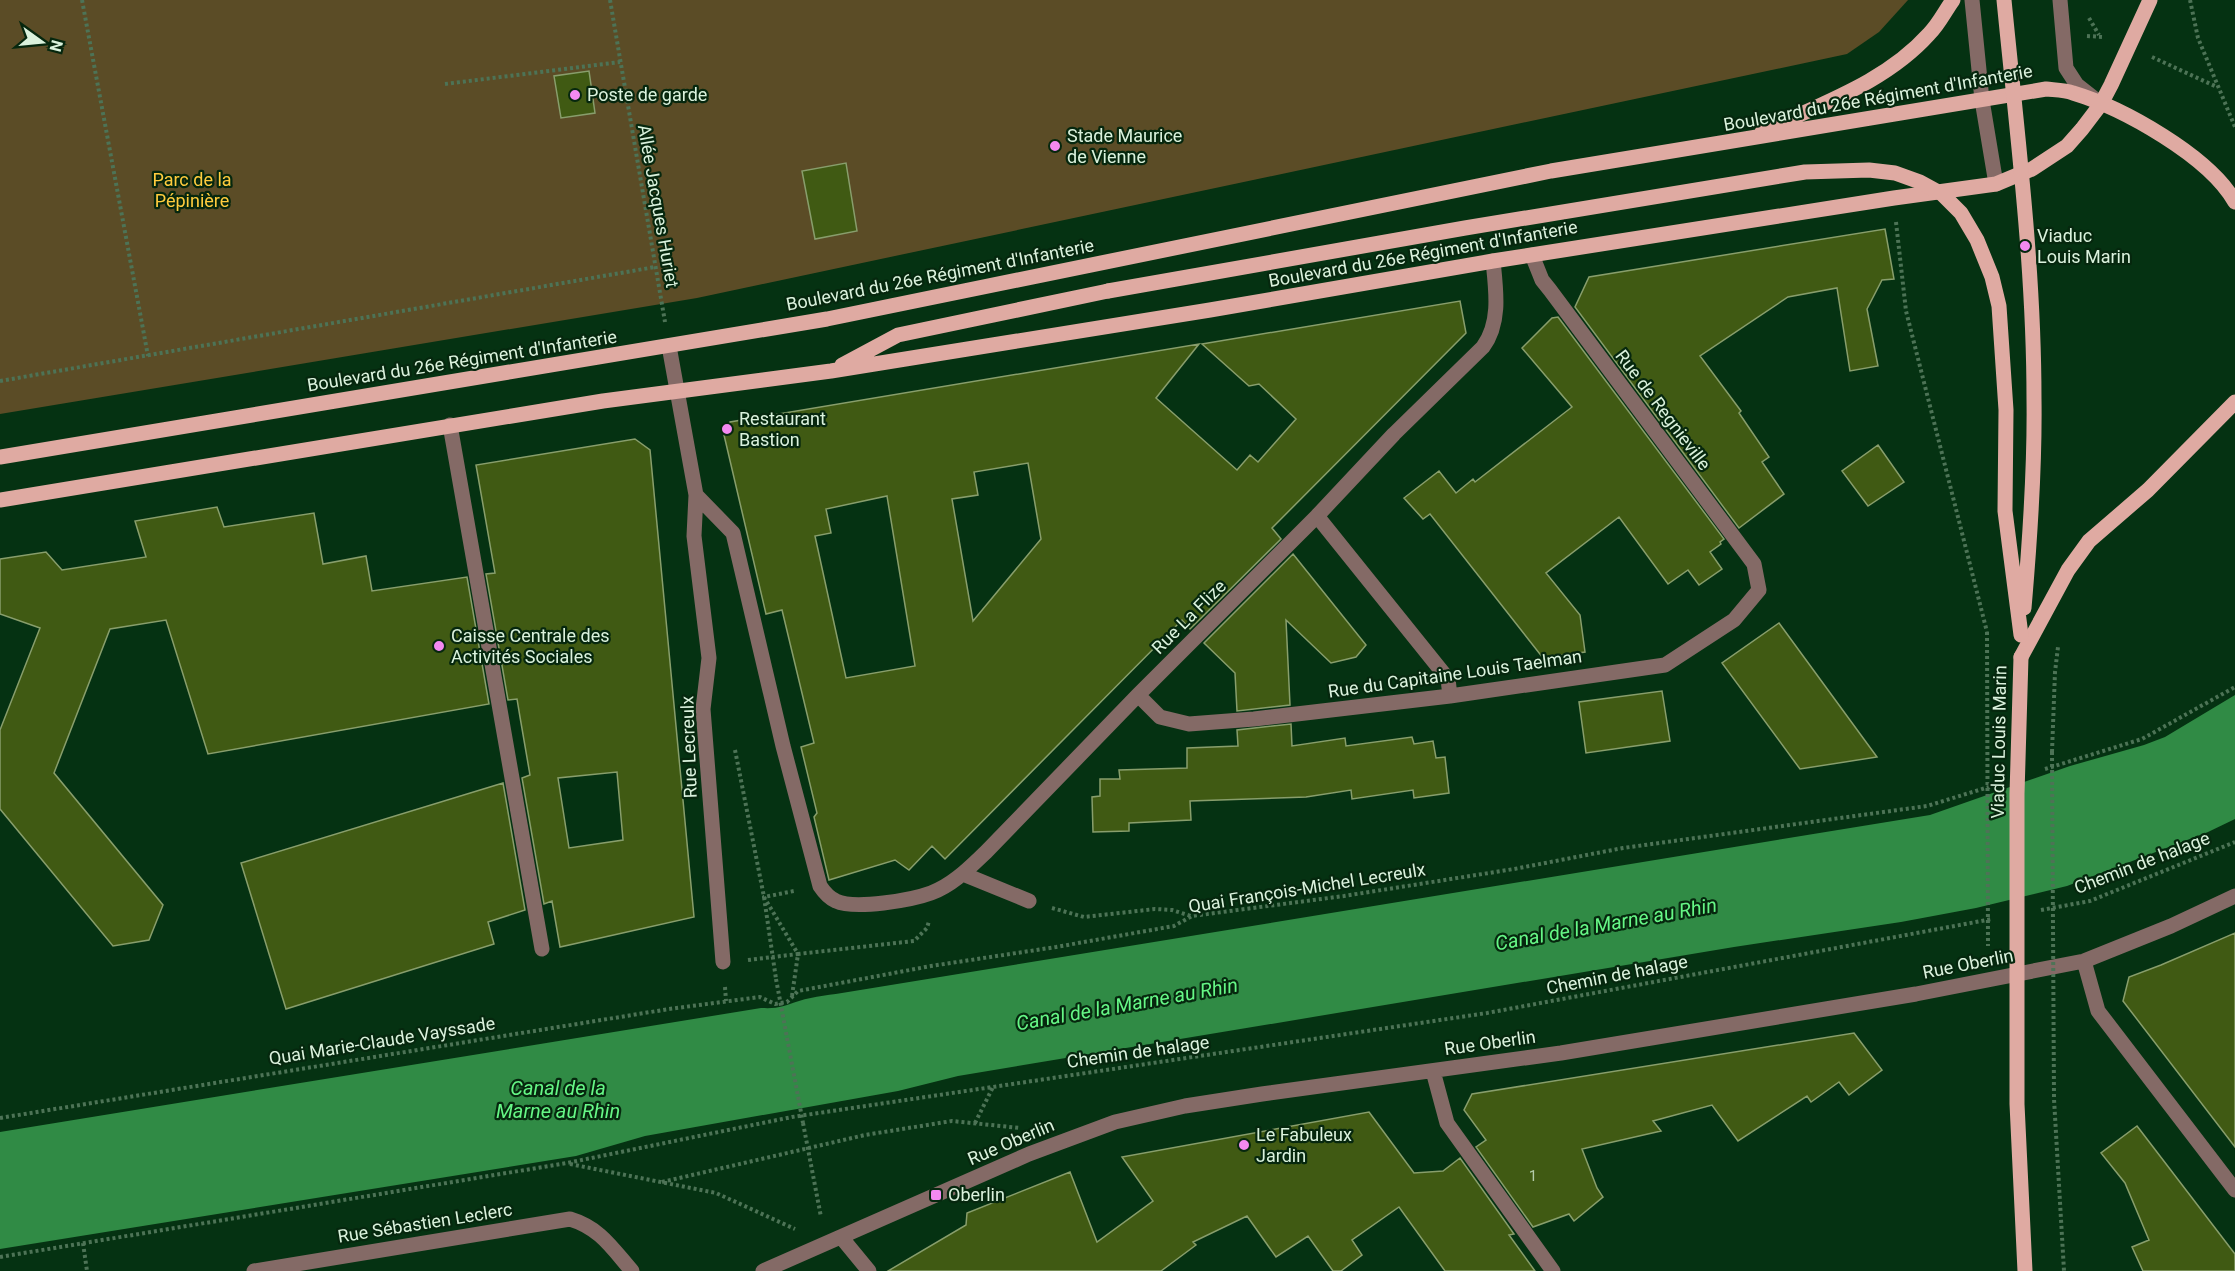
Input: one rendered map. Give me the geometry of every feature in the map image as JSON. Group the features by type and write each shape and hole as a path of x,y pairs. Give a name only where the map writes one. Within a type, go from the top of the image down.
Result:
{"main road":[{"path":"1743,140 1876,78 1906,57 1931,33 1953,0"},
{"name":"Viaduc Louis Marin","path":"2004,0 2027,244 2034,397 2033,511 2021,635 2017,794 2017,1104 2025,1271"},
{"path":"2150,0 2129,48 2100,104 2138,122 2195,157 2217,177 2235,202"},
{"name":"Boulevard du 26e Régiment d'Infanterie","path":"0,457 669,346 864,311 1551,171 2046,89 2072,92 2100,104 2067,146 2032,169 1996,184 1493,261 1210,310 831,371 677,391 450,425 0,500"},
{"path":"831,371 898,335 1108,291 1465,228 1805,172 1869,170 1894,173 1920,182 1942,194 1961,213 1977,240 1992,277 1999,306 2006,410 2005,510 2021,635"},
{"path":"2021,657 2068,570 2089,541 2148,490 2235,402"}],"street":[{"path":"1972,0 1982,100 1996,184"},
{"path":"2060,0 2066,68 2077,85 2100,104"},
{"name":"Rue de Regnieville","path":"1532,255 1542,280 1754,564 1759,590"},
{"name":"Rue La Flize","path":"696,495 733,533 783,746 820,886 837,902 854,905 884,903 932,893 963,874 1488,340 1495,321 1493,261"},
{"name":"Rue Lecreulx","path":"669,346 696,495 694,536 709,658 704,718 723,962"},
{"path":"450,425 542,949"},
{"path":"1317,516 1448,680 1450,696"},
{"name":"Rue du Capitaine Louis Taelman","path":"1138,695 1160,717 1189,724 1254,719 1450,696 1665,665 1734,620 1759,590"},
{"path":"963,874 1029,901"},
{"name":"Rue Oberlin","path":"763,1271 1029,1154 1115,1122 1185,1106 1561,1053 1905,996 2084,961 2171,926 2235,896"},
{"path":"2084,961 2098,1011 2235,1190"},
{"path":"1433,1071 1447,1123 1553,1271"},
{"name":"Rue Sébastien Leclerc","path":"254,1271 570,1219 585,1223 599,1233 632,1271"},
{"path":"834,1240 869,1271"}],"path":[{"path":"82,0 148,356"},
{"name":"Allée Jacques Huriet","path":"610,0 669,346"},
{"path":"2190,0 2198,38 2235,127"},
{"path":"2162,61 2217,87"},
{"path":"446,84 620,62"},
{"path":"1894,198 1906,311 1987,632"},
{"path":"0,381 655,267"},
{"path":"2060,637 2055,672 2052,752 2052,942 2054,1099 2064,1271"},
{"path":"735,747 764,897 817,1201"},
{"name":"Quai François-Michel Lecreulx","path":"768,1001 775,1004 787,1002 798,992 931,966 1174,926 1192,916 1344,896 1514,869 1623,848 1830,818"},
{"name":"Chemin de halage","path":"2033,911 2090,901 2235,842"},
{"path":"723,962 914,941 927,928 939,889"},
{"path":"764,897 798,954 792,997"},
{"path":"1029,901 1084,917 1155,909 1172,910 1192,916"},
{"name":"Chemin de halage","path":"0,1257 567,1163 792,1117 1486,1013 2002,917"},
{"name":"Quai Marie-Claude Vayssade","path":"0,1118 669,1009 760,997 768,1001"},
{"path":"975,1123 993,1087"},
{"path":"662,1182 865,1135 952,1121 1020,1127 1029,1154"},
{"path":"567,1163 716,1193 834,1240"},
{"path":"83,1243 87,1271"}],"green space":[{"name":"Parc de la Pépinière","path":"0,0 1908,0 1879,32 1847,54 697,298 0,414"}],"water":[{"name":"Canal de la Marne au Rhin","path":"2235,695 2235,819 2208,832 2067,886 1976,908 1901,922 1734,947 958,1076 898,1091 645,1136 576,1156 0,1249 0,1132 761,1008 777,1008 805,999 1930,815 2070,766 2165,737"}],"building":[{"name":"Poste de garde","path":"589,71 595,113 561,118 554,76"},
{"path":"846,163 857,231 815,239 802,171"},
{"path":"1885,229 1894,279 1882,280 1867,309 1878,366 1850,371 1837,288 1788,297 1700,356 1741,411 1739,413 1769,457 1762,462 1784,494 1739,528 1575,307 1589,277"},
{"path":"1460,301 1466,333 1272,528 1281,539 1190,629 1182,620 945,859 932,846 909,870 895,860 829,880 814,817 817,813 801,747 814,743 782,610 766,614 724,435 730,422 1199,344 1156,398 1237,470 1250,455 1258,462 1296,419 1259,384 1249,386 1202,344","holes":["1028,463 1041,539 973,621 952,499 978,495 974,472","887,496 915,666 846,678 815,536 831,533 826,509"]},
{"path":"1558,317 1724,539 1710,552 1722,569 1699,585 1688,570 1668,584 1619,517 1546,573 1580,615 1585,652 1543,658 1430,514 1423,519 1404,498 1439,471 1456,493 1473,479 1475,482 1572,407 1522,348 1552,318"},
{"path":"635,439 650,450 694,917 560,947 552,901 544,904 522,778 530,775 517,699 508,700 486,574 495,573 476,465","holes":["617,772 623,840 569,848 558,778"]},
{"path":"1878,445 1904,482 1868,506 1842,471"},
{"path":"217,507 224,527 314,513 323,564 366,556 372,591 467,577 489,704 208,754 166,620 110,629 54,773 163,905 149,940 113,946 0,809 0,730 40,628 0,614 0,559 46,552 62,570 146,557 135,521"},
{"path":"1293,554 1366,645 1356,657 1331,663 1286,620 1290,705 1237,711 1235,673 1204,643"},
{"path":"1779,623 1877,757 1800,769 1722,663"},
{"path":"1662,691 1670,741 1586,753 1579,702"},
{"path":"1291,724 1292,746 1345,738 1346,746 1412,737 1414,744 1433,741 1436,758 1445,757 1449,793 1414,798 1413,790 1352,799 1351,790 1306,797 1190,801 1191,820 1129,823 1129,831 1093,832 1092,797 1100,796 1100,779 1120,779 1119,770 1187,768 1187,748 1238,746 1237,730"},
{"path":"503,783 525,910 488,922 494,944 286,1009 241,863"},
{"path":"2235,933 2235,1147 2123,1001 2129,977"},
{"path":"1854,1033 1882,1070 1849,1095 1839,1082 1811,1102 1807,1096 1738,1141 1712,1105 1653,1121 1661,1131 1582,1149 1597,1188 1603,1197 1574,1221 1569,1214 1533,1227 1476,1147 1486,1140 1464,1110 1472,1094"},
{"path":"1369,1112 1414,1173 1443,1171 1460,1158 1514,1234 1509,1235 1535,1271 1445,1271 1399,1207 1352,1240 1362,1255 1341,1271 1333,1271 1308,1236 1276,1257 1247,1216 1193,1242 1196,1245 1161,1271 888,1271 966,1225 967,1213 1070,1172 1097,1242 1153,1201 1122,1157"},
{"path":"2137,1126 2235,1254 2235,1271 2143,1271 2132,1247 2149,1240 2125,1183 2101,1153"}],"place":[{"name":"Poste de garde","path":"575,95"},
{"name":"Stade Maurice de Vienne","path":"1055,146"},
{"name":"Viaduc Louis Marin","path":"2025,246"},
{"name":"Restaurant Bastion","path":"727,429"},
{"name":"Caisse Centrale des Activités Sociales","path":"439,646"},
{"name":"Le Fabuleux Jardin","path":"1244,1145"},
{"name":"Oberlin","path":"936,1195"}]}
